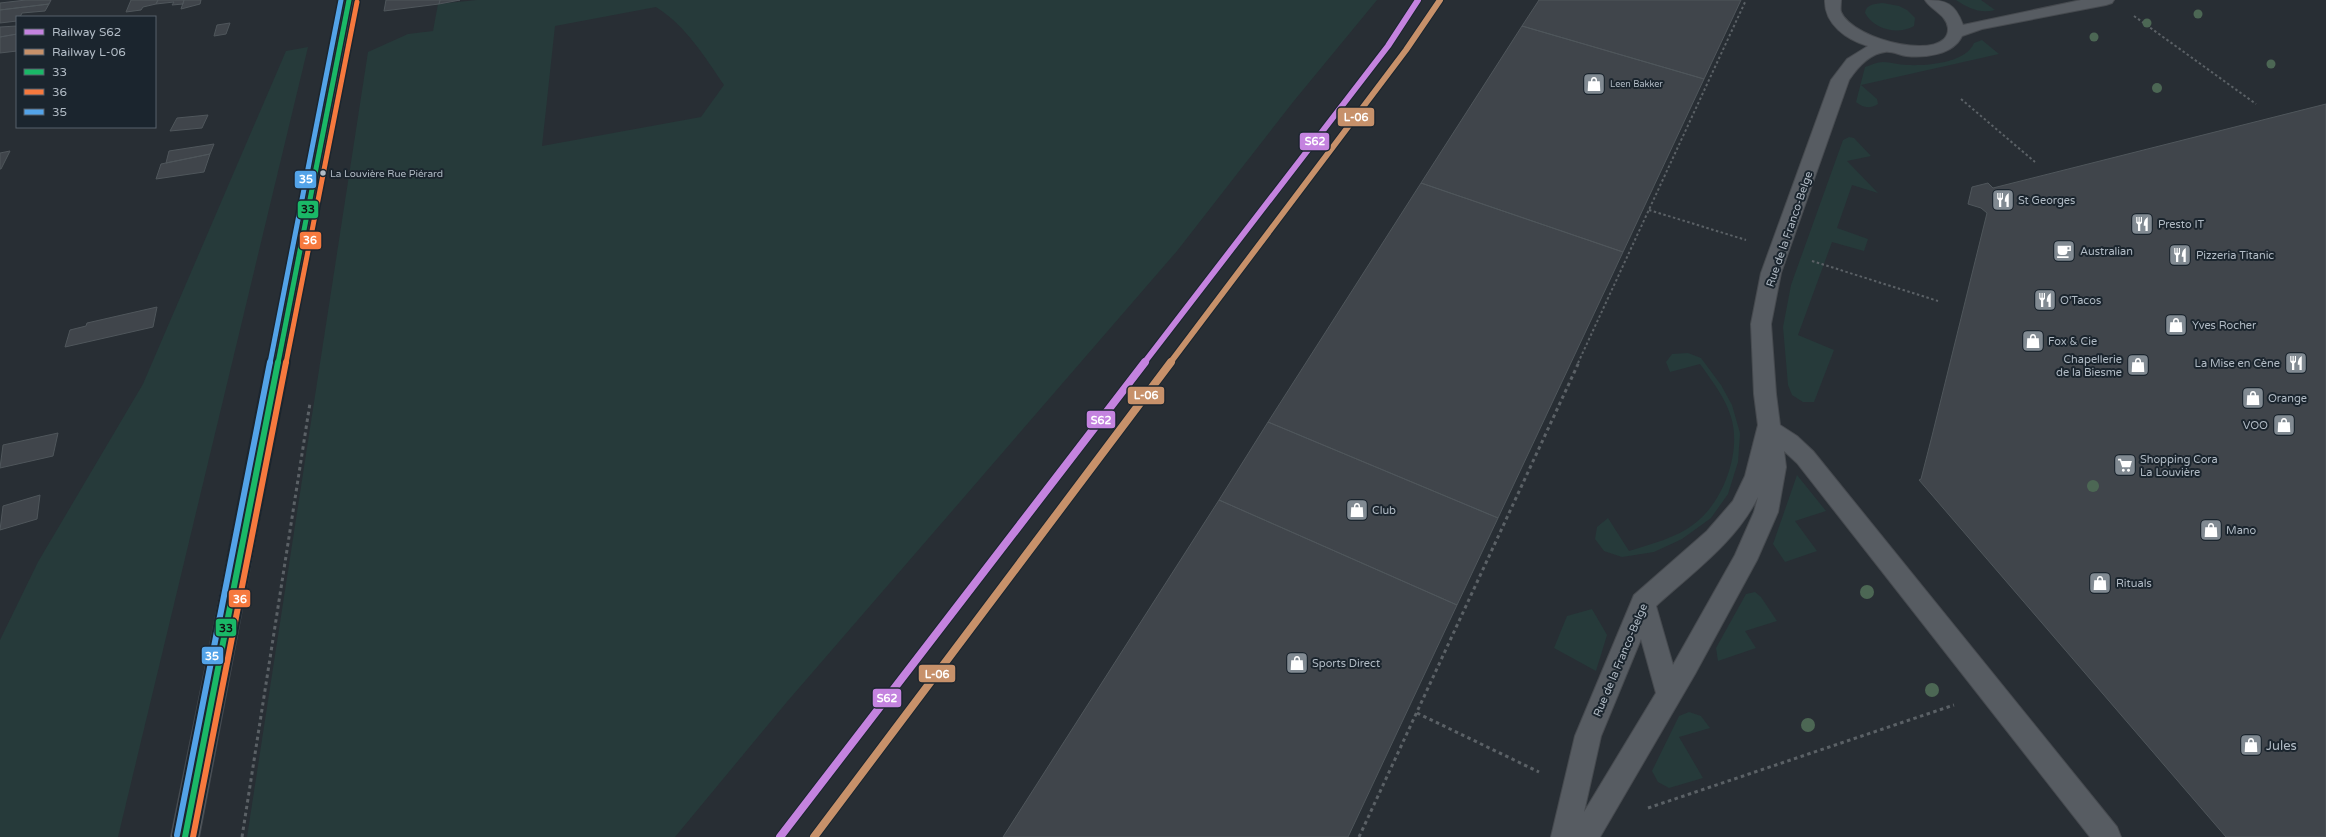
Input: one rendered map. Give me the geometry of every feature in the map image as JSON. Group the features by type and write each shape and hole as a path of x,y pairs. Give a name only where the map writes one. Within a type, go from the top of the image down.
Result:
{"main road":[{"path":"185,837 348,0"}],"lane":[{"name":"Rue de la Franco-Belge","path":"1833,0 1832,11 1840,24 1855,35 1884,47 1900,50 1922,51 1941,47 1952,39 1954,33"},
{"path":"1933,0 1951,15 1956,28 1954,33"},
{"path":"1954,33 1978,25 2106,0"},
{"name":"Rue de la Franco-Belge","path":"1847,29 1852,48 1852,61"},
{"name":"Rue de la Franco-Belge","path":"1585,837 1669,694 1745,560 1766,512 1775,467 1768,428 1761,324 1772,274 1840,80 1852,61 1867,52 1884,47"},
{"name":"Rue de la Franco-Belge","path":"1565,837 1588,736 1643,602 1715,538 1741,507 1756,476 1768,428"},
{"path":"1768,428 1789,442 1805,457 2107,837"},
{"path":"1643,602 1669,694"}],"path":[{"path":"1359,837 1746,0"},
{"path":"2130,13 2256,104"},
{"path":"1961,99 2035,162"},
{"path":"242,837 310,400"},
{"path":"1605,803 1625,813 1635,812 1992,692"},
{"path":"1417,713 1575,789"}],"green space":[{"path":"477,0 1377,0 1293,102 1177,251 786,703 675,837 247,837 368,52 408,34 433,31 438,4","holes":["656,7 686,33 724,85 701,117 542,146 555,26"]},
{"path":"1956,0 1981,0 1995,10 1974,10"},
{"path":"1883,3 1899,6 1907,10 1915,18 1914,26 1908,29 1894,30 1881,27 1874,23 1865,13 1866,10 1871,5"},
{"path":"1982,40 1999,54 1861,85 1877,99 1878,104 1872,107 1867,107 1856,102 1865,67 1881,62 1904,65 1925,65 1945,62 1963,55 1970,50 1974,43"},
{"path":"308,47 118,837 0,837 0,640 38,562 143,384 286,51"},
{"path":"1849,137 1854,138 1871,156 1847,161 1878,193 1852,185 1837,228 1868,239 1864,251 1832,242 1798,335 1834,350 1814,402 1803,402 1792,395 1788,385 1783,327 1791,285 1843,140"},
{"path":"1688,353 1701,358 1721,385 1732,405 1740,433 1738,462 1728,494 1711,518 1682,539 1654,552 1622,557 1604,551 1595,539 1597,527 1608,518 1629,551 1663,540 1687,529 1704,515 1714,503 1728,476 1734,446 1734,431 1731,417 1722,396 1700,364 1670,372 1666,362 1672,354"},
{"path":"1797,475 1826,511 1795,521 1817,551 1785,562 1773,544"},
{"path":"1755,592 1761,597 1777,621 1745,631 1756,648 1718,661 1716,648 1746,594"},
{"path":"1592,609 1607,635 1596,671 1554,648 1567,616"},
{"path":"1689,712 1701,716 1710,728 1679,737 1703,778 1669,788 1658,782 1652,771 1679,716"}],"building":[{"path":"26,0 51,0 49,4 0,10 0,3"},
{"path":"131,0 158,0 156,4 143,7 141,10 126,12"},
{"path":"158,0 184,0 183,4 172,5 174,2 156,4"},
{"path":"184,0 201,0 200,4 181,9"},
{"path":"386,0 440,0 439,4 384,11"},
{"path":"440,0 460,0 439,4"},
{"path":"1539,0 1741,0 1704,79 1522,26"},
{"path":"49,4 45,11 22,13 20,16 16,16 16,21 0,23 0,10"},
{"path":"230,23 226,34 214,36 217,25"},
{"path":"16,26 16,34 0,37 0,27"},
{"path":"1522,26 1704,79 1623,252 1421,183"},
{"path":"16,34 16,51 0,53 0,37"},
{"name":"Shopping Cora La Louvière","path":"2326,104 2326,837 2226,837 1919,480 1921,479 1932,436 1987,213 1981,208 1968,204 1972,187 1988,183 1993,188"},
{"path":"208,115 202,128 170,131 177,118"},
{"path":"214,144 210,154 166,163 169,151"},
{"path":"10,151 1,169 0,169 0,153"},
{"path":"210,154 204,172 156,179 161,164"},
{"path":"1421,183 1623,252 1498,518 1268,422"},
{"path":"157,307 153,327 65,347 70,330 86,326 87,323"},
{"path":"1268,422 1498,518 1457,605 1219,500"},
{"path":"58,433 53,456 0,468 3,445"},
{"path":"40,495 37,519 0,530 3,506"},
{"path":"1219,500 1457,605 1348,837 1003,837"}],"rail line":[{"name":"S62","path":"780,837 1388,46 1418,0"},
{"name":"L-06","path":"814,837 1406,50 1440,0"}],"transit line":[{"name":"35","path":"177,835 341,0"},
{"name":"33","path":"185,837 349,0"},
{"name":"36","path":"193,837 357,2"}],"place":[{"name":"Leen Bakker","path":"1594,84"},
{"name":"La Louvière Rue Piérard","path":"323,173"},
{"name":"St Georges","path":"2003,200"},
{"name":"Presto IT","path":"2142,224"},
{"name":"Australian","path":"2064,251"},
{"name":"Pizzeria Titanic","path":"2180,255"},
{"name":"O'Tacos","path":"2045,300"},
{"name":"Yves Rocher","path":"2176,325"},
{"name":"Fox & Cie","path":"2033,341"},
{"name":"La Mise en Cène","path":"2296,363"},
{"name":"Chapellerie de la Biesme","path":"2138,365"},
{"name":"Orange","path":"2253,398"},
{"name":"VOO","path":"2284,425"},
{"name":"Shopping Cora La Louvière","path":"2125,465"},
{"name":"Club","path":"1357,510"},
{"name":"Mano","path":"2211,530"},
{"name":"Rituals","path":"2100,583"},
{"name":"Sports Direct","path":"1297,663"},
{"name":"Jules","path":"2251,745"}]}
